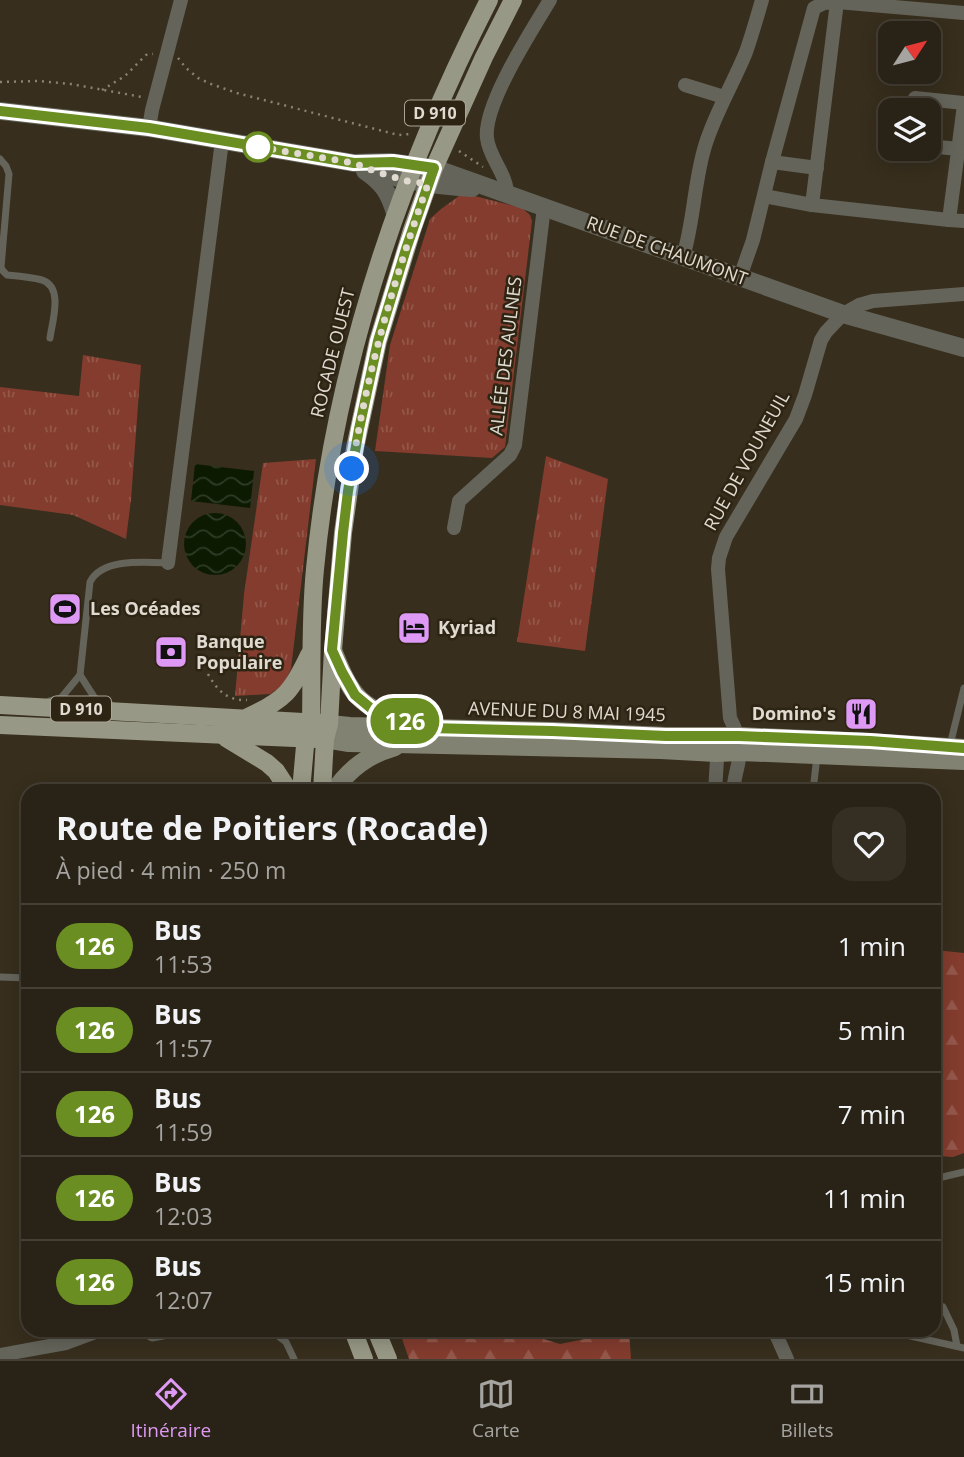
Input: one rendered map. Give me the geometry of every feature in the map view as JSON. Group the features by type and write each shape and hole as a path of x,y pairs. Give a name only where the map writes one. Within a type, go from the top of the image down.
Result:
{"main road":[{"name":"ROCADE OUEST","path":"319,731 312,648 315,566 332,447 357,336 410,173 437,108 489,0"},
{"name":"D 910","path":"319,731 332,650 343,533 355,448 378,341 431,176 484,57 513,0"},
{"name":"D 910","path":"247,709 273,705 288,693 312,648"},
{"path":"332,650 355,695 364,703 382,714 429,728"},
{"name":"AVENUE DU 8 MAI 1945","path":"0,704 162,714 247,709 349,743 661,750 740,744 957,747"},
{"name":"AVENUE DU 8 MAI 1945","path":"0,725 223,736 319,731 351,726 552,731 666,736 717,745"},
{"path":"302,784 305,746 319,731"},
{"path":"319,731 322,784"},
{"name":"D 910","path":"223,736 267,763 284,784"},
{"path":"339,784 348,772 360,763 378,752 404,744"},
{"name":"AVENUE DU 8 MAI 1945","path":"740,744 817,755 964,761"},
{"path":"356,1337 364,1359"},
{"path":"379,1337 388,1359"}],"street":[{"path":"149,128 181,0"},
{"path":"499,191 507,184 488,148 488,123 505,79 550,0"},
{"path":"683,257 704,148 724,97 746,52 762,0"},
{"path":"740,277 753,240 814,8 824,3 837,2 964,13"},
{"path":"812,205 837,2"},
{"path":"685,85 724,97"},
{"path":"941,101 964,104 949,220"},
{"name":"RUE DE CHAUMONT","path":"0,111 149,128 354,163 389,162 410,173 499,191 843,314 964,348"},
{"path":"168,563 222,141"},
{"path":"941,147 958,149"},
{"path":"772,162 817,168"},
{"path":"354,163 373,176 389,194 395,213"},
{"path":"764,196 812,205 964,221"},
{"name":"ALLÉE DES AULNES","path":"454,528 458,501 510,455 515,445 544,207"},
{"name":"RUE DE VOUNEUIL","path":"740,744 730,718 718,569 722,547 796,419 821,340 831,325 859,304 964,294"},
{"path":"715,784 717,745 730,718"},
{"path":"734,784 740,744"},
{"path":"0,1355 66,1343 82,1337"},
{"path":"777,1337 787,1359"}],"lane":[{"path":"0,159 9,174 1,267 7,275 41,280 51,287 55,299 50,338"},
{"path":"0,704 61,698 80,675 89,582 93,576 121,563 168,563"},
{"path":"80,675 96,700 162,714"},
{"path":"957,747 964,688"},
{"path":"814,784 817,755"},
{"path":"0,977 21,978"},
{"path":"941,1178 964,1173"},
{"path":"943,1307 960,1347"},
{"path":"279,1337 286,1342 294,1359"},
{"path":"915,1337 960,1347"}],"path":[{"path":"102,90 125,76 146,55 167,52 176,54 198,78 237,93 398,135 415,134"},
{"path":"0,82 71,84 145,97 142,108 152,110"},
{"path":"208,674 215,687 225,696 238,701 247,709"}],"green space":[{"path":"463,193 522,208 532,221 505,447 492,458 375,451 390,345 430,219"},
{"path":"83,355 141,365 126,539 73,515 0,505 0,387 79,396"},
{"path":"546,456 608,479 585,651 517,642"},
{"path":"316,459 291,669 283,685 270,694 235,696 244,594 263,463"},
{"path":"941,951 964,953 964,1153 953,1157 941,1156"},
{"path":"401,1337 537,1337 560,1344 594,1337 629,1337 631,1359 409,1359"}],"water":[{"path":"195,464 254,471 250,508 191,501"},
{"path":"215,513 227,515 237,522 244,532 244,556 237,566 227,573 215,575 203,573 193,566 186,556 184,544 186,532 193,522 203,515"}],"bus line":[{"name":"126","path":"0,111 149,128 354,163 393,162 434,168 378,341 355,448 343,533 332,650 355,695 373,710 429,728 739,736 964,748"}],"place":[{"name":"Les Océades","path":"65,609"},
{"name":"Kyriad","path":"414,628"},
{"name":"Banque Populaire","path":"171,652"},
{"name":"Domino's","path":"861,714"}],"route":[{"path":"258,147 253,146 354,163 407,181 428,184 378,341 352,469"}]}
